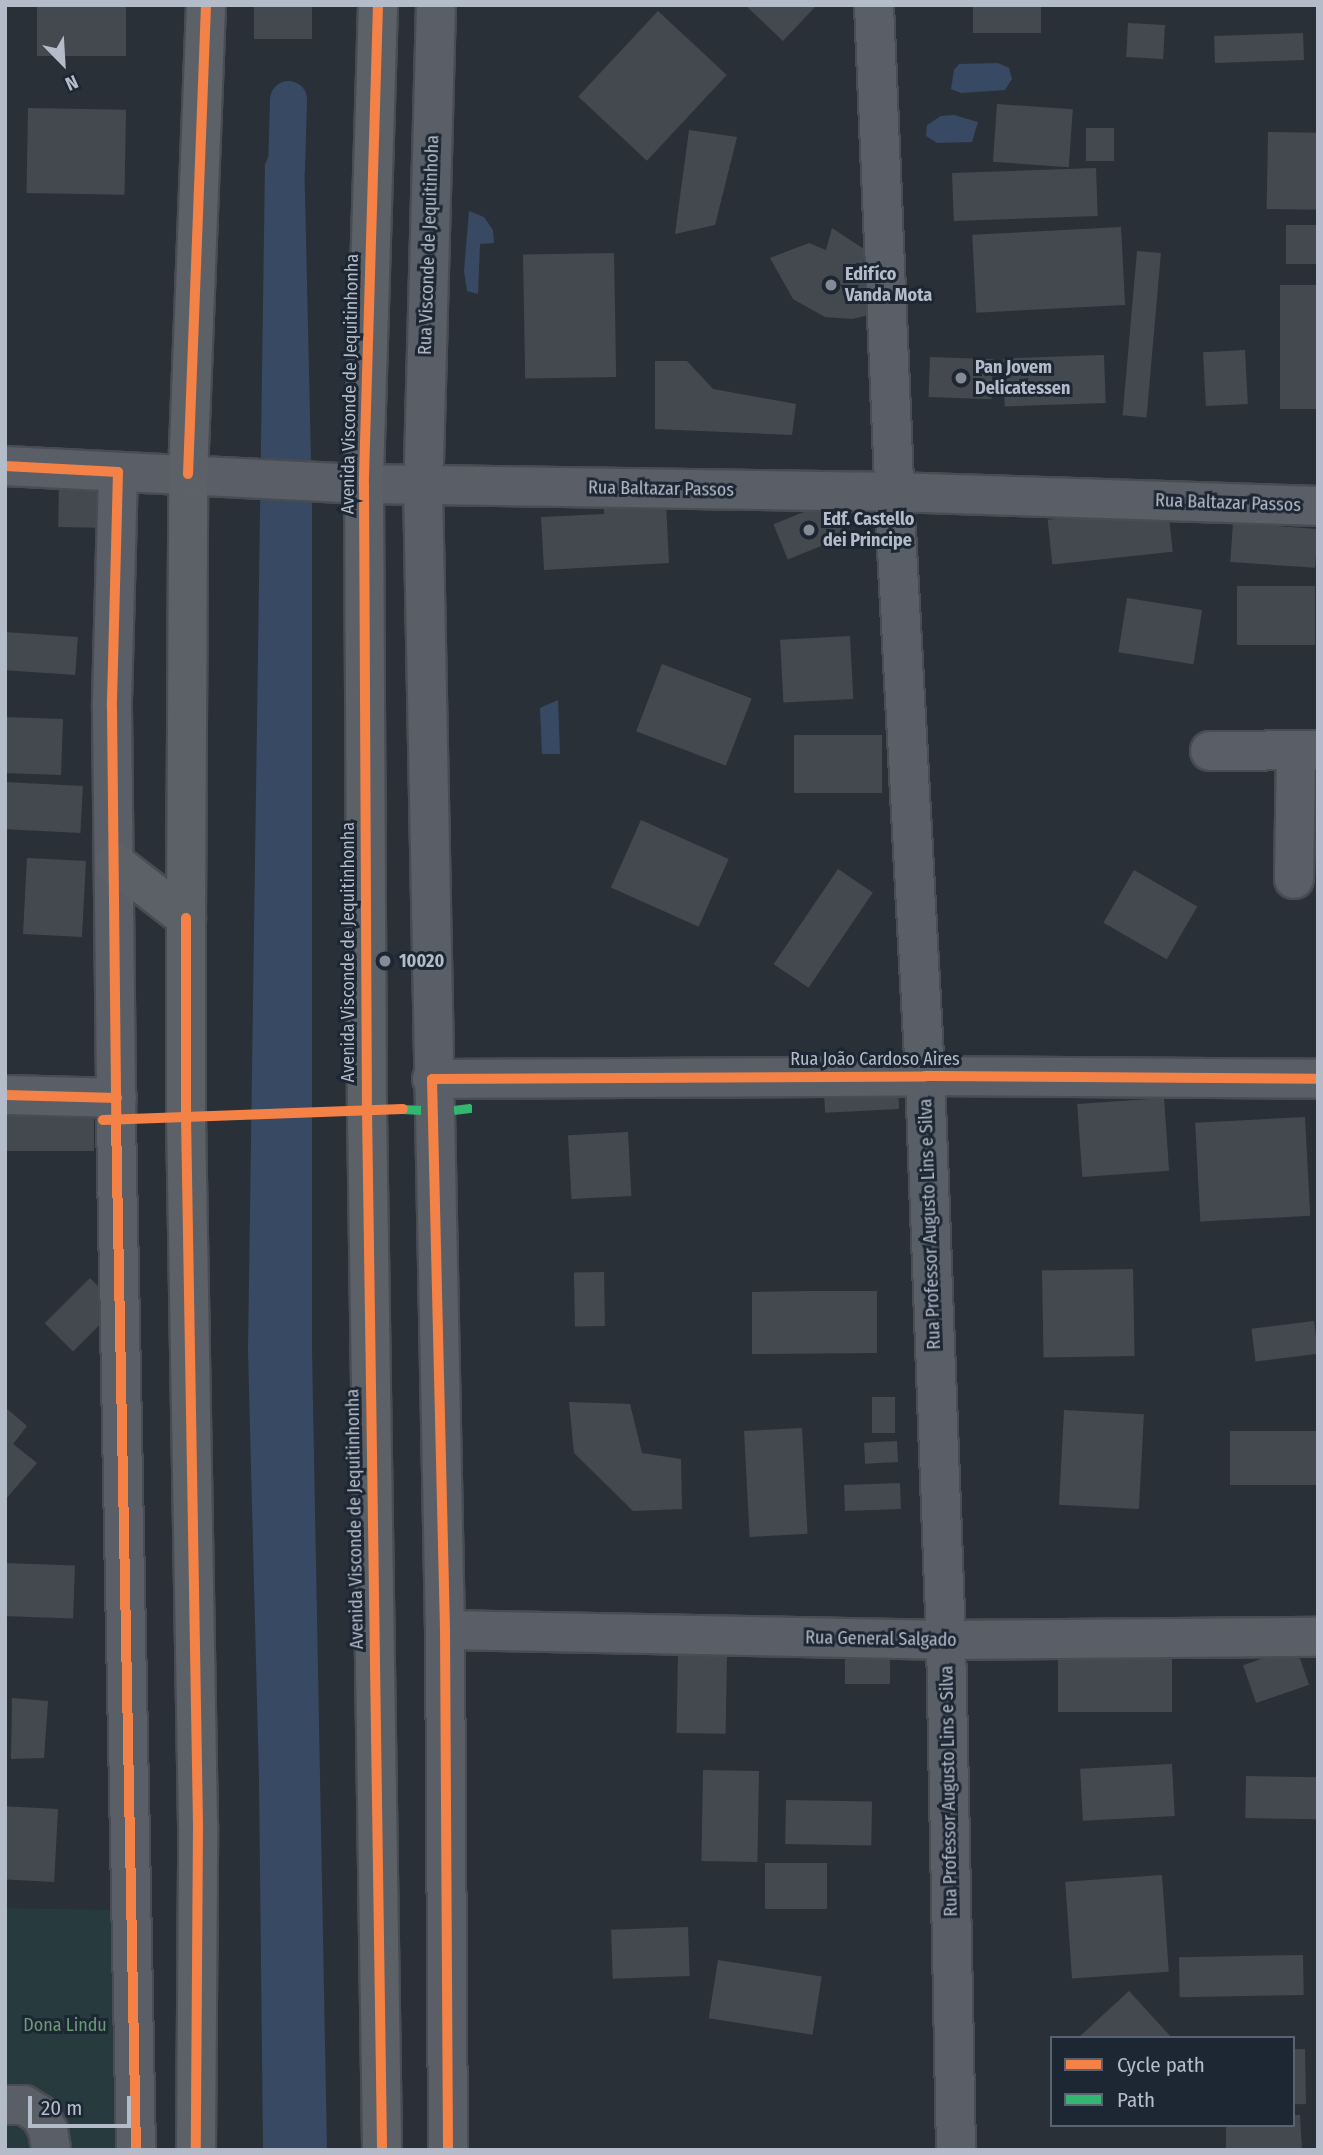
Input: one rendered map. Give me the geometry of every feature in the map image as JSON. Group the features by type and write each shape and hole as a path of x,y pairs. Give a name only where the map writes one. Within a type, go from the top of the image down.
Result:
{"main road":[{"path":"196,2150 198,1825 186,1143 186,918 202,474 206,5"},
{"name":"Avenida Visconde de Jequitinhonha","path":"378,5 364,484 366,1110 382,2150"},
{"path":"114,863 186,918"}],"street":[{"name":"Rua Visconde de Jequitinhoha","path":"423,486 436,5"},
{"name":"Rua Professor Augusto Lins e Silva","path":"874,5 894,492 925,1076 946,1640 956,2150"},
{"name":"Rua Baltazar Passos","path":"5,466 423,486 894,492 1318,506"},
{"path":"118,472 112,708 136,2150"},
{"path":"423,486 444,1630 448,2150"},
{"path":"1210,751 1307,750 1294,879"},
{"name":"Rua João Cardoso Aires","path":"432,1079 925,1076 1318,1079"},
{"path":"5,1095 117,1098"},
{"name":"Rua General Salgado","path":"444,1630 946,1640 1318,1637"},
{"path":"5,2105 24,2105 40,2115 48,2130 51,2150"}],"path":[{"path":"234,1114 316,1112"}],"green space":[{"name":"Dona Lindu","path":"5,1908 123,1910 119,2150 5,2150"}],"water":[{"path":"998,63 1009,68 1012,79 1005,90 961,93 951,89 954,70 959,64"},
{"path":"954,115 978,122 972,142 937,143 926,136 927,125 941,116"},
{"path":"287,117 304,150 312,505 312,1350 327,2150 263,2150 259,1778 248,1350 265,164"},
{"path":"469,211 484,217 493,230 494,243 480,244 478,294 467,291 464,271"},
{"path":"558,700 560,754 542,754 540,708"}],"building":[{"path":"37,5 126,5 126,56 37,56"},
{"path":"254,5 312,5 312,39 254,39"},
{"path":"745,5 814,5 815,7 783,41"},
{"path":"973,5 1041,5 1041,33 973,33"},
{"path":"658,11 727,75 647,161 578,97"},
{"path":"1128,23 1165,25 1163,59 1126,57"},
{"path":"1303,33 1304,60 1215,63 1214,36"},
{"path":"997,104 1073,109 1069,167 993,162"},
{"path":"28,108 126,110 125,195 27,193"},
{"path":"1086,128 1114,128 1114,161 1086,161"},
{"path":"689,130 737,137 715,225 675,234"},
{"path":"1268,132 1318,133 1317,210 1267,209"},
{"path":"1096,168 1098,216 954,221 952,173"},
{"path":"1286,225 1318,225 1318,264 1286,264"},
{"path":"1121,227 1125,305 976,313 972,235"},
{"name":"Edifíco Vanda Mota","path":"832,228 867,251 861,271 876,269 882,312 852,319 825,317 793,299 770,258 809,243 826,250"},
{"path":"1137,251 1161,253 1147,417 1123,415"},
{"path":"614,253 616,377 525,379 523,255"},
{"path":"1280,285 1318,285 1318,409 1280,409"},
{"path":"1245,350 1248,404 1206,406 1203,352"},
{"path":"1104,355 1106,403 1005,406 1003,359"},
{"name":"Pan Jovem Delicatessen","path":"930,357 993,359 992,399 929,397"},
{"path":"655,361 687,361 713,389 796,404 792,435 655,429"},
{"path":"59,482 114,483 113,528 58,527"},
{"name":"Edf. Castello dei Principe","path":"831,501 845,536 788,559 774,524"},
{"path":"666,504 669,563 544,570 541,517 604,514 604,507"},
{"path":"1168,507 1173,552 1052,564 1048,520"},
{"path":"1233,523 1318,529 1315,568 1230,562"},
{"path":"1237,586 1315,586 1315,645 1237,645"},
{"path":"1127,598 1202,610 1193,664 1118,652"},
{"path":"5,632 78,637 75,675 5,670"},
{"path":"850,636 853,699 783,703 780,640"},
{"path":"662,664 752,698 726,766 636,731"},
{"path":"5,717 63,719 61,775 5,773"},
{"path":"794,735 882,735 882,793 794,793"},
{"path":"5,782 83,786 80,833 5,829"},
{"path":"641,820 729,859 699,927 611,888"},
{"path":"27,858 86,861 82,937 23,934"},
{"path":"838,869 873,892 809,988 774,964"},
{"path":"1134,870 1197,906 1167,959 1104,923"},
{"path":"898,1089 899,1109 825,1113 824,1093"},
{"path":"1164,1098 1169,1171 1082,1177 1077,1104"},
{"path":"5,1106 94,1106 94,1151 5,1151"},
{"path":"1305,1117 1310,1216 1200,1222 1195,1123"},
{"path":"628,1132 631,1196 571,1199 568,1135"},
{"path":"1133,1269 1135,1356 1044,1358 1042,1271"},
{"path":"604,1272 605,1326 575,1327 574,1273"},
{"path":"90,1278 118,1306 73,1352 45,1323"},
{"path":"877,1291 877,1353 752,1354 752,1292"},
{"path":"1314,1321 1318,1354 1255,1361 1251,1329"},
{"path":"872,1397 895,1397 895,1433 872,1433"},
{"path":"569,1402 630,1404 642,1453 681,1459 682,1509 633,1511 574,1453"},
{"path":"6,1408 27,1426 13,1444 37,1463 5,1500"},
{"path":"1064,1410 1144,1414 1139,1509 1059,1505"},
{"path":"802,1428 808,1534 750,1537 744,1431"},
{"path":"1230,1431 1318,1431 1318,1485 1230,1485"},
{"path":"897,1441 898,1462 865,1464 864,1443"},
{"path":"900,1483 901,1509 845,1511 844,1485"},
{"path":"5,1563 75,1565 73,1618 5,1616"},
{"path":"845,1646 890,1646 890,1684 845,1684"},
{"path":"1296,1647 1309,1685 1256,1703 1243,1665"},
{"path":"678,1652 727,1653 726,1734 677,1733"},
{"path":"1058,1655 1172,1655 1172,1712 1058,1712"},
{"path":"12,1698 48,1701 44,1758 11,1759"},
{"path":"1172,1764 1175,1816 1083,1821 1080,1769"},
{"path":"703,1770 759,1771 757,1862 701,1861"},
{"path":"1246,1776 1318,1777 1317,1819 1245,1818"},
{"path":"786,1800 872,1802 871,1845 785,1844"},
{"path":"5,1806 58,1809 54,1882 5,1879"},
{"path":"765,1863 827,1863 827,1909 765,1909"},
{"path":"1162,1875 1169,1972 1072,1979 1065,1882"},
{"path":"688,1927 690,1976 613,1979 611,1930"},
{"path":"1303,1955 1304,1995 1180,1997 1179,1957"},
{"path":"718,1960 822,1976 812,2035 709,2018"},
{"path":"1129,1991 1170,2036 1080,2036"},
{"path":"1295,2049 1305,2049 1306,2104 1295,2104"},
{"path":"1295,2115 1300,2115 1302,2150 1226,2150 1226,2127 1295,2127"}],"waterway":[{"path":"286,168 288,99"}],"marked path":[{"path":"454,1110 478,1107"},
{"path":"403,1109 422,1110"}],"cycle path":[{"path":"188,474 206,5"},
{"path":"378,5 364,484 367,1110 382,2150"},
{"path":"5,466 118,472 112,708 116,1119 136,2150"},
{"path":"186,918 186,1116 198,1825 196,2150"},
{"path":"448,2150 445,1630 432,1079 925,1076 1318,1079"},
{"path":"5,1095 117,1098"},
{"path":"103,1120 403,1109"}],"place":[{"name":"Edifíco Vanda Mota","path":"831,285"},
{"name":"Pan Jovem Delicatessen","path":"961,378"},
{"name":"Edf. Castello dei Principe","path":"809,530"},
{"name":"10020","path":"385,961"}]}
